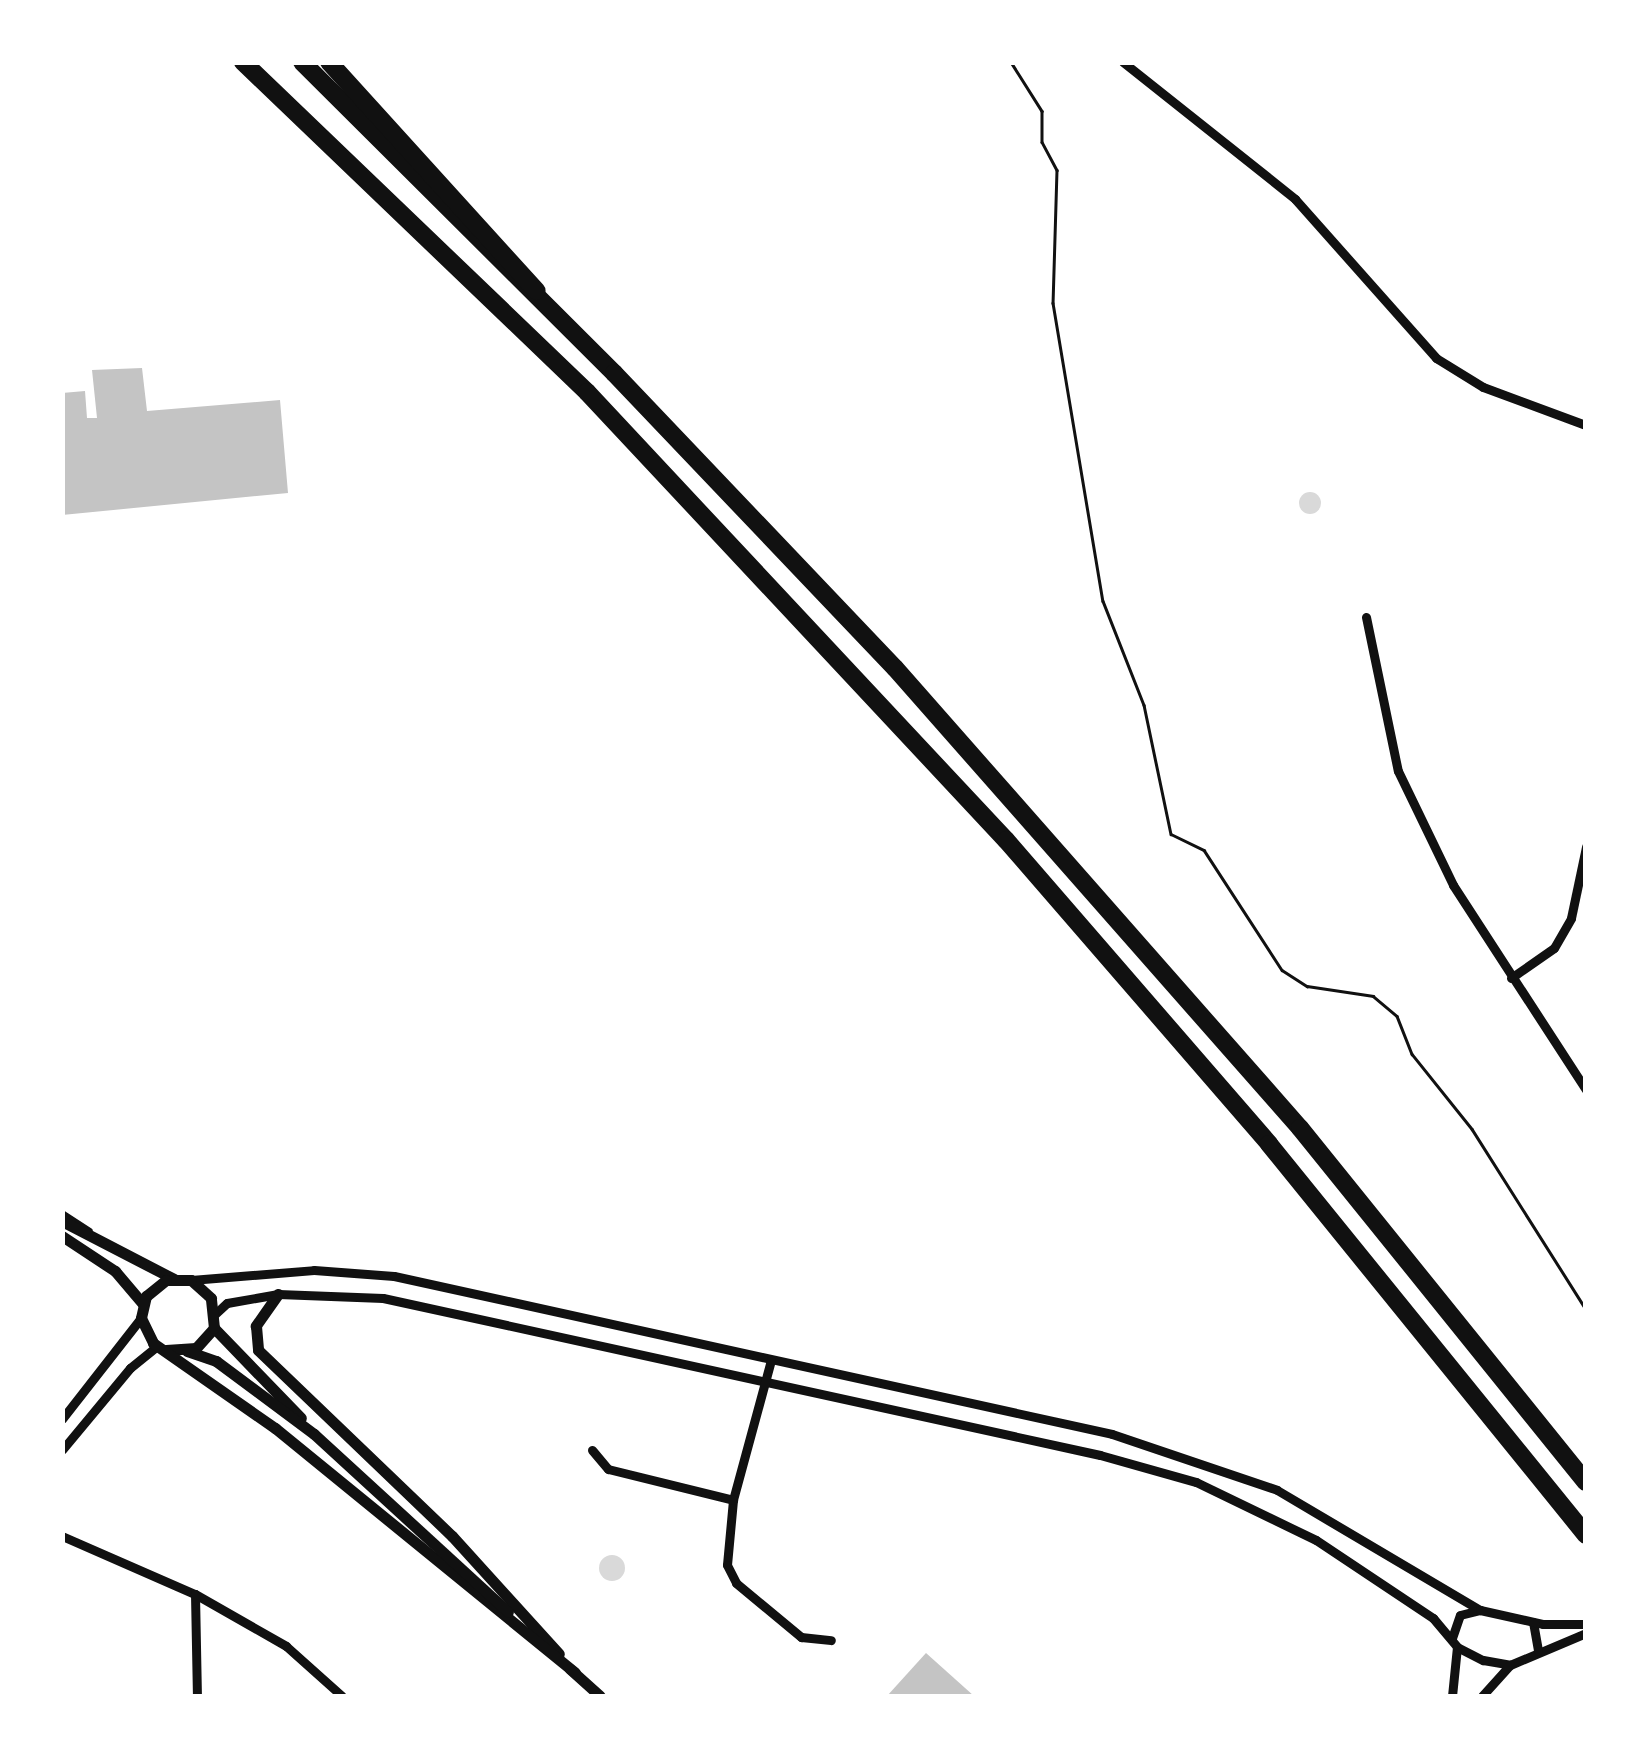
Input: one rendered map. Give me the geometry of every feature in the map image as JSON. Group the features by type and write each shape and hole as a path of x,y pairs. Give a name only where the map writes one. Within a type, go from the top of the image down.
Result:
{"highway":[{"path":"243,62 587,392 980,812 1270,1144 1586,1535"},
{"path":"302,62 712,474 1030,819 1300,1128 1586,1482"},
{"path":"328,62 524,270 549,310"}],"street":[{"path":"1123,62 1295,199 1436,358 1483,387 1586,425"},
{"path":"1366,617 1398,771 1453,885 1586,1090"},
{"path":"1511,978 1554,948 1571,918 1586,847"},
{"path":"62,1221 174,1279"},
{"path":"62,1236 115,1270 143,1304"},
{"path":"62,1419 141,1318 143,1304 158,1284 174,1279 314,1270 394,1276 1112,1434 1207,1461 1277,1490 1480,1610 1533,1622 1586,1624"},
{"path":"191,1280 206,1291 215,1321 314,1434"},
{"path":"278,1294 256,1326 258,1350 452,1536 574,1673"},
{"path":"188,1352 227,1303 278,1294 383,1298 1100,1455 1196,1482 1316,1540 1433,1618 1454,1642 1510,1665"},
{"path":"141,1318 162,1349 287,1438 574,1673"},
{"path":"62,1450 130,1368 162,1349 216,1361 314,1434 600,1696"},
{"path":"771,1360 761,1381 733,1500 727,1565 736,1583 801,1637 832,1640"},
{"path":"592,1450 608,1469 733,1500"},
{"path":"62,1536 195,1594 286,1646 342,1696"},
{"path":"195,1594 197,1696"},
{"path":"1452,1696 1454,1642 1460,1615 1480,1610"},
{"path":"1533,1622 1538,1651"},
{"path":"1482,1696 1510,1665 1586,1633"}],"lane":[{"path":"62,1212 99,1239"}],"path":[{"path":"1011,62 1042,111 1042,142 1057,170 1053,304 1104,602 1144,704 1171,834 1204,850 1282,970 1307,986 1373,996 1397,1016 1412,1054 1472,1129 1586,1309"}],"shaded area":[{"path":"1310,492 1318,495 1318,511 1310,514 1302,511 1299,503 1302,495"},
{"path":"612,1555 621,1559 625,1568 621,1577 612,1581 603,1577 599,1568 603,1559"}],"building":[{"path":"142,368 147,411 280,400 288,493 62,515 62,393 85,391 87,418 97,418 92,370"},
{"path":"926,1653 974,1696 887,1696"}]}
